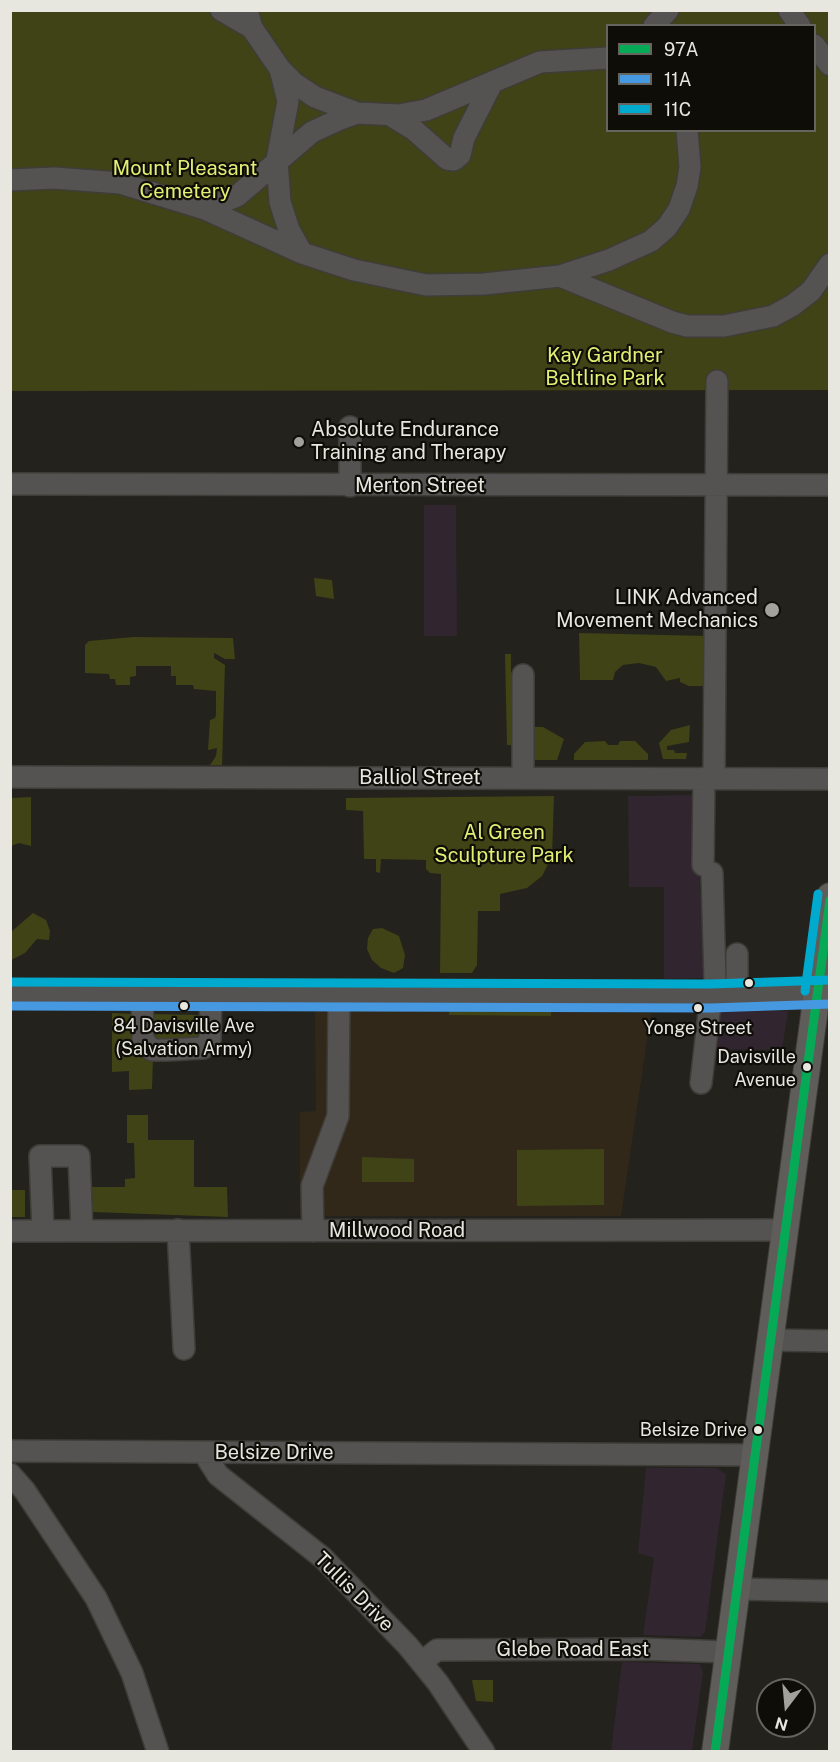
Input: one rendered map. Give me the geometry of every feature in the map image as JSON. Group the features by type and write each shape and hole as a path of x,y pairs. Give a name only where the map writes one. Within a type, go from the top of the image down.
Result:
{"main road":[{"path":"715,1752 783,1230 823,992 830,896"}],"street":[{"path":"221,10 249,19 280,69 304,90 357,113 390,115 426,110 540,62 606,59"},
{"path":"789,10 799,24"},
{"path":"816,48 830,65"},
{"path":"280,69 288,101 277,160 280,202 289,230 302,253"},
{"path":"390,115 413,129 447,159 454,160 460,155 465,138 492,83"},
{"path":"205,209 237,196 312,132 357,113"},
{"path":"10,180 54,178 120,183 205,209 302,253 354,270 426,285 483,284 560,276 630,252 651,241 667,227 679,209 687,186 690,158 687,132"},
{"path":"560,276 672,322 687,326 724,326 773,316 793,305 811,291 830,264"},
{"path":"701,1083 711,996 715,980 707,869 714,778 717,381"},
{"path":"350,427 350,486"},
{"name":"Merton Street","path":"10,484 71,479 350,486 830,485"},
{"path":"523,778 524,675"},
{"path":"714,778 723,745"},
{"name":"Balliol Street","path":"10,777 830,779"},
{"path":"737,954 737,994"},
{"path":"10,993 711,996 823,992"},
{"path":"142,993 143,1040 152,1050 203,1048 210,1040 210,994"},
{"path":"313,1231 312,1186 338,1116 339,994"},
{"path":"42,1231 40,1156 79,1156 82,1231"},
{"path":"177,1230 184,1348"},
{"name":"Millwood Road","path":"10,1231 783,1230"},
{"path":"769,1340 830,1341"},
{"name":"Belsize Drive","path":"10,1451 753,1455"},
{"name":"Tullis Drive","path":"204,1453 218,1475 323,1558 422,1662 484,1752"},
{"path":"10,1474 25,1491 96,1598 132,1673 158,1752"},
{"path":"737,1589 830,1591"},
{"name":"Glebe Road East","path":"422,1662 437,1650 642,1649 728,1652"}],"shaded area":[{"path":"424,505 456,505 457,636 424,636"},
{"path":"698,795 700,895 706,896 706,978 664,979 664,887 629,887 628,796"},
{"path":"315,1010 651,1013 621,1216 300,1216 300,1112 316,1111"},
{"path":"712,1011 788,1011 782,1050 708,1049"},
{"path":"646,1468 716,1468 726,1474 705,1632 700,1637 643,1635 654,1558 638,1553"},
{"path":"622,1662 700,1664 703,1672 692,1751 611,1751"}],"green space":[{"name":"Mount Pleasant Cemetery","path":"10,11 829,11 829,390 11,391"},
{"path":"314,578 332,580 334,599 316,596"},
{"path":"579,633 708,636 708,686 689,686 680,682 680,678 666,681 656,667 639,663 623,665 615,672 613,680 580,680"},
{"path":"133,637 233,638 235,659 225,659 214,653 214,658 225,665 222,765 210,765 216,756 217,748 208,750 210,720 216,715 216,691 194,689 193,685 176,685 176,676 171,676 171,666 136,666 136,676 130,677 130,685 116,685 115,679 110,679 109,674 85,673 85,645 89,641"},
{"path":"505,654 511,654 511,675 516,675 518,745 507,745"},
{"path":"690,725 689,742 667,746 667,750 674,750 675,753 687,753 686,759 663,759 659,743 671,730"},
{"path":"530,727 543,727 564,739 557,760 530,760"},
{"path":"605,741 608,745 618,745 620,741 635,741 648,754 648,760 574,760 574,754 585,742"},
{"name":"Al Green Sculpture Park","path":"554,796 552,857 542,876 527,888 500,894 500,911 478,911 477,965 472,973 440,973 441,874 430,873 426,869 426,860 381,859 380,873 376,872 376,859 364,859 363,811 346,810 346,798"},
{"path":"31,797 31,846 19,843 11,846 11,798"},
{"path":"33,913 46,920 50,931 49,940 37,939 25,953 11,960 11,932"},
{"path":"382,928 399,936 405,955 403,968 394,973 381,968 372,960 367,949 368,938 373,929"},
{"path":"449,1011 551,1011 551,1016 449,1015"},
{"path":"112,1013 134,1014 135,1047 143,1058 153,1059 152,1089 129,1090 129,1071 112,1072"},
{"path":"149,1014 204,1015 202,1031 198,1039 158,1041 151,1036"},
{"path":"127,1115 148,1115 148,1140 194,1140 194,1187 227,1187 228,1217 92,1212 92,1187 125,1187 125,1179 135,1178 134,1143 127,1143"},
{"path":"604,1149 604,1205 517,1206 517,1150"},
{"path":"362,1157 414,1159 414,1182 362,1182"},
{"path":"11,1190 25,1190 25,1217 11,1217"},
{"path":"472,1680 493,1680 493,1702 476,1701"}],"transit line":[{"name":"11C","path":"805,991 818,894"},
{"name":"97A","path":"715,1752 830,900"},
{"name":"11C","path":"10,982 711,984 830,980"},
{"name":"11A","path":"10,1006 711,1008 830,1004"}],"place":[{"name":"Absolute Endurance Training and Therapy","path":"299,442"},
{"name":"LINK Advanced Movement Mechanics","path":"772,610"},
{"name":"84 Davisville Ave (Salvation Army)","path":"184,1006"},
{"name":"Yonge Street","path":"698,1008"},
{"name":"Davisville Avenue","path":"807,1067"},
{"name":"Belsize Drive","path":"758,1430"}],"park label":[{"name":"Kay Gardner Beltline Park","path":"605,368"}]}
